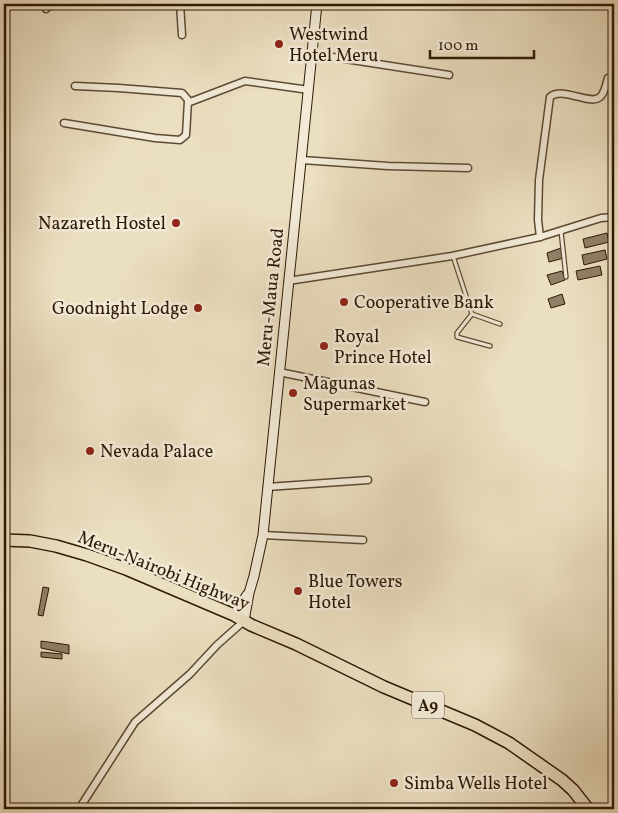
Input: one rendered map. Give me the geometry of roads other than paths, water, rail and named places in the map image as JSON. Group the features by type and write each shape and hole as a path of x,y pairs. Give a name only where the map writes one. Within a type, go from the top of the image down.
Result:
{"highway":[{"name":"Meru-Nairobi Highway","path":"4,540 42,543 87,555 243,621"},
{"name":"A9","path":"243,621 384,686 476,725 509,743 562,780 573,790 588,809"}],"main road":[{"name":"Meru-Maua Road","path":"243,621 263,535 317,4"}],"street":[{"path":"180,4 182,36"},
{"path":"313,54 449,75"},
{"path":"540,237 538,220 539,180 550,98 554,94 592,99 599,98 602,96 608,78"},
{"path":"188,101 195,101 245,81 309,90"},
{"path":"64,123 155,138 180,140 186,135 188,101 182,93 75,86"},
{"path":"302,160 388,166 468,168"},
{"path":"288,281 452,256 540,237 601,218 614,217"},
{"path":"279,372 425,402"},
{"path":"267,487 368,480"},
{"path":"263,535 362,540"},
{"path":"228,634 243,621"},
{"path":"80,809 135,722 190,674 243,621"}],"lane":[{"path":"561,231 566,277"},
{"path":"452,256 472,314"},
{"path":"472,314 500,324"},
{"path":"472,314 456,333 457,337 490,346"}],"place":[{"name":"Westwind Hotel Meru","path":"279,44"},
{"name":"Nazareth Hostel","path":"176,223"},
{"name":"Cooperative Bank","path":"344,302"},
{"name":"Goodnight Lodge","path":"198,308"},
{"name":"Royal Prince Hotel","path":"324,346"},
{"name":"Magunas Supermarket","path":"293,393"},
{"name":"Nevada Palace","path":"90,451"},
{"name":"Blue Towers Hotel","path":"298,591"},
{"name":"Simba Wells Hotel","path":"394,783"}]}
